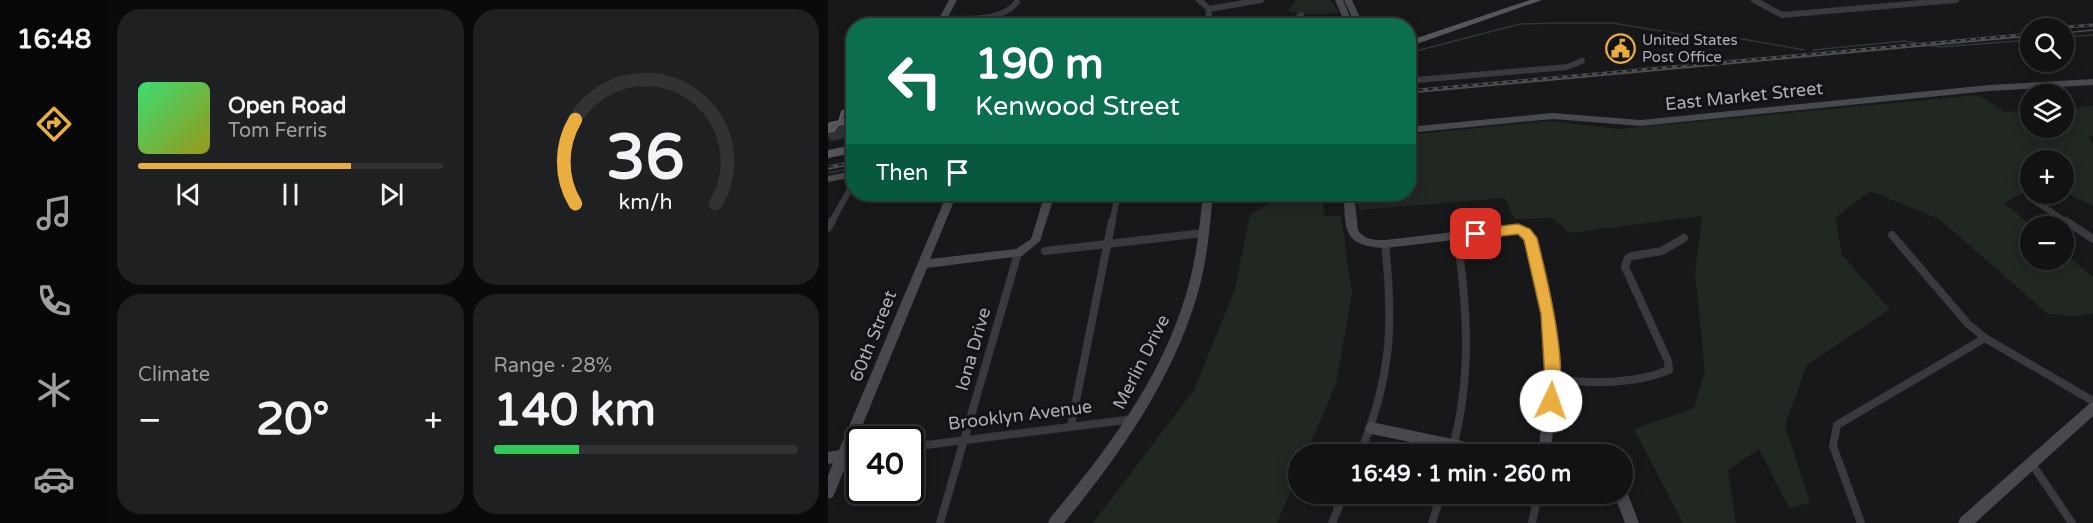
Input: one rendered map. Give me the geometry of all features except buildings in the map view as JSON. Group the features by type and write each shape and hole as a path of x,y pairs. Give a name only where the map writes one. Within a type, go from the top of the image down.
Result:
{"main road":[{"path":"1416,41 1538,0"},
{"path":"1416,35 1491,12 1503,12"},
{"path":"828,154 846,151"},
{"path":"828,160 846,157"}],"street":[{"path":"943,18 953,0"},
{"path":"1199,0 1209,9"},
{"path":"1209,9 1261,0"},
{"path":"1339,0 1347,18"},
{"path":"1348,0 1356,18"},
{"path":"1754,0 1782,15 1844,7 1956,0"},
{"path":"972,18 1004,14 1012,10 1017,2"},
{"path":"1208,18 1209,9"},
{"path":"1298,18 1301,15"},
{"path":"1416,79 1567,68 1582,61"},
{"name":"East Market Street","path":"2083,81 2085,78 2093,77"},
{"name":"East Market Street","path":"1416,129 1553,116 1641,123 1989,88 2093,82"},
{"path":"828,179 846,176"},
{"path":"828,228 846,196"},
{"name":"60th Street","path":"828,492 949,201"},
{"name":"Iona Drive","path":"940,523 1018,253 1035,241 1048,201"},
{"path":"1071,426 1116,201"},
{"name":"Merlin Drive","path":"1055,523 1093,479 1134,419 1178,335 1192,293 1204,233 1207,201"},
{"path":"1349,201 1351,230 1355,237 1366,243 1385,244 1508,230 1521,230 1531,238 1548,314 1553,380 1545,444"},
{"path":"2040,204 2093,239"},
{"path":"1045,251 1204,233"},
{"path":"1454,444 1464,402 1469,350 1467,297 1457,236"},
{"path":"1892,236 1968,324 1985,338 2093,401"},
{"path":"1553,380 1604,383 1655,375 1669,370 1668,361 1625,267 1628,258 1662,251 1684,238"},
{"path":"1364,444 1371,428 1389,355 1391,304 1385,244"},
{"path":"922,264 1018,253"},
{"path":"1861,523 1833,446 1833,438 1838,425 1985,338"},
{"path":"1965,523 2093,408"},
{"name":"Brooklyn Avenue","path":"924,445 1134,419"},
{"path":"1371,428 1431,444"},
{"path":"828,458 846,456"},
{"path":"2032,464 2072,523"},
{"path":"1332,523 1340,504"},
{"path":"1432,523 1438,504"},
{"path":"1532,523 1536,504"},
{"path":"1625,504 1632,523"}],"shaded area":[{"path":"1296,0 1330,0 1339,13 1301,15 1288,11"},
{"path":"1979,95 2004,112 2020,111 2020,138 2074,138 2074,107 2093,106 2093,135 2089,137 2093,145 2093,206 2074,197 2074,150 2020,150 2020,195 2004,203 2020,216 2020,270 2074,270 2074,261 2093,277 2093,313 2073,316 2048,314 1939,219 1870,191 1835,218 1842,255 1890,309 1807,365 1785,425 1810,503 1789,508 1759,449 1728,470 1736,523 1683,523 1634,429 1694,408 1705,371 1695,273 1702,216 1569,233 1553,218 1515,219 1505,198 1359,210 1358,201 1416,201 1416,156 1418,156 1416,134 1548,121 1619,129"},
{"path":"1274,201 1323,201 1324,216 1341,216 1352,293 1336,384 1310,444 1288,444 1288,498 1277,523 1093,523 1194,390 1235,289 1250,214"}],"waterway":[{"path":"1416,51 1520,24 1553,23 1612,23 1679,34 1720,35 1804,50"},
{"path":"2074,36 2093,35"},
{"path":"1813,50 1904,41 1940,47 2020,41"},
{"path":"828,173 846,170"}],"tram line":[{"path":"2074,32 2093,30"},
{"path":"1416,92 2020,37"},
{"path":"828,169 846,166"}],"railway":[{"path":"2074,26 2093,25"},
{"path":"1416,90 2020,35"},
{"path":"828,167 846,164"}],"place":[{"name":"United States Post Office","path":"1621,49"}],"route":[{"path":"1476,234 1518,229 1526,232 1531,238 1548,314 1553,380 1551,401"}]}
